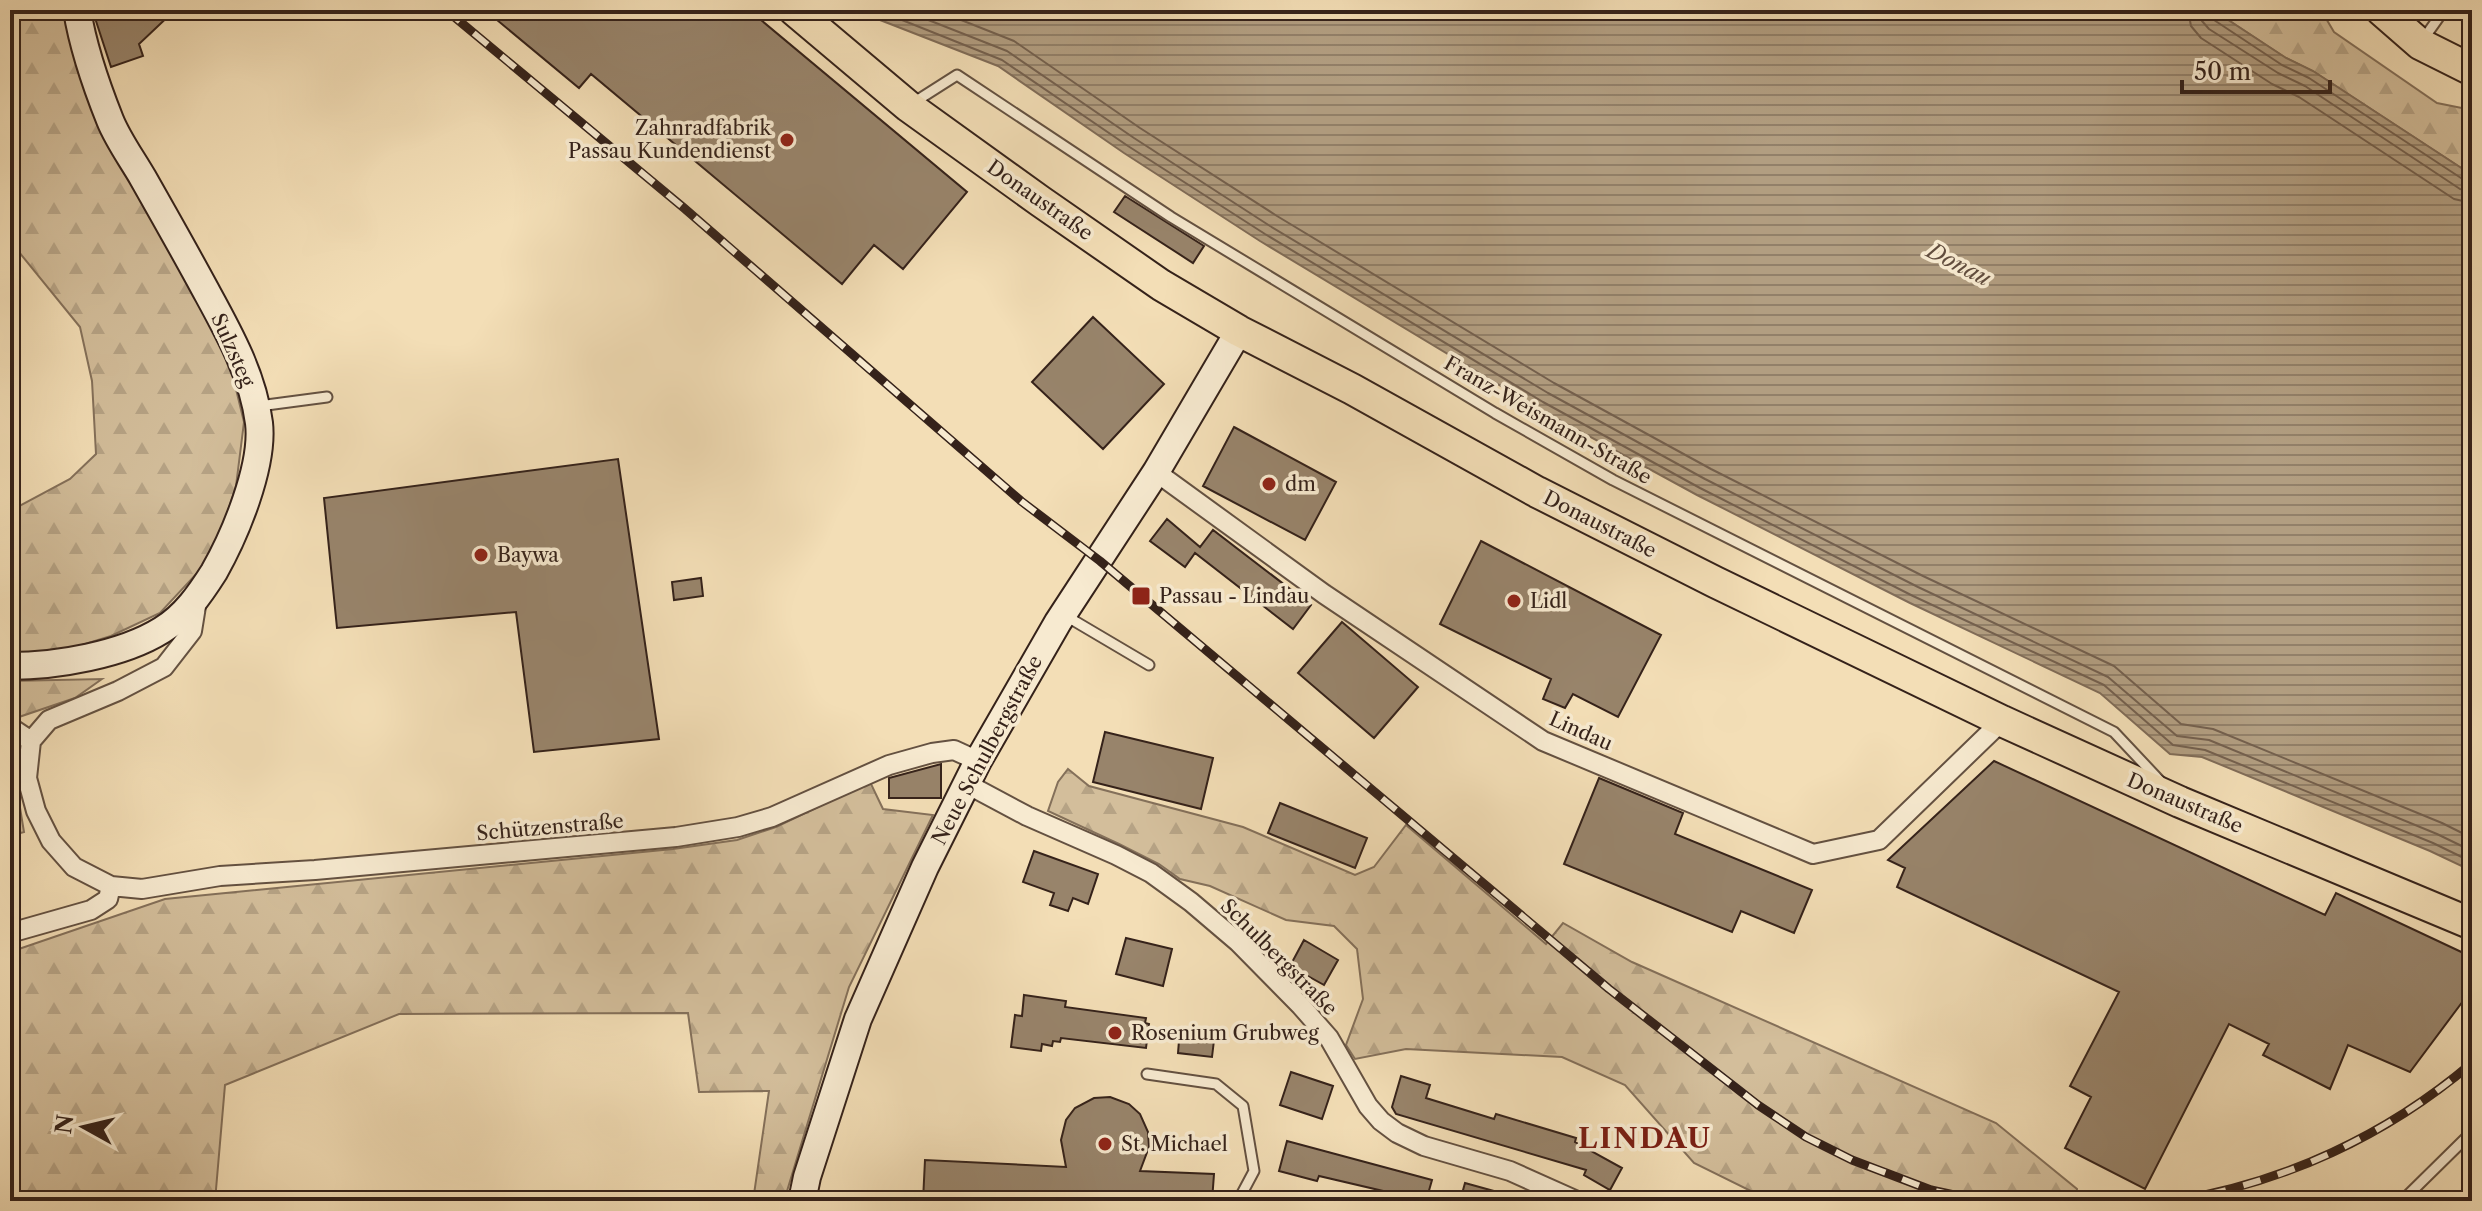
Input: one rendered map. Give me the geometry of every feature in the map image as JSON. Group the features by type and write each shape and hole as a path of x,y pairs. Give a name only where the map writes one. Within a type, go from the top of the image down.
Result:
{"main road":[{"name":"Donaustraße","path":"794,10 908,106 1161,285 1239,331 1537,492 2002,721 2180,802 2472,924"},
{"path":"2381,10 2420,44 2472,70"}],"street":[{"name":"Sulzsteg","path":"10,666 103,654 124,647 163,630 197,600 221,559 244,508 255,462 259,425 250,380 222,321 111,122 77,10"},
{"name":"Neue Schulbergstraße","path":"802,1201 858,1019 925,867 1030,668 1156,472 1239,331"},
{"name":"Lindau","path":"1156,472 1324,594 1543,741 1813,854 1879,840 2002,721"},
{"path":"10,727 31,741 49,720 118,691 164,667 192,631 197,600"},
{"name":"Schützenstraße","path":"31,741 27,778 36,811 51,841 74,867 111,886 142,889 220,876 676,837 738,827 772,817 889,765 932,753 954,750 973,772"},
{"name":"Schulbergstraße","path":"973,772 1027,816 1151,873 1238,942 1329,1038 1368,1106 1397,1133 1424,1146 1510,1171 1577,1201"},
{"path":"10,933 91,910 108,899 111,886"}],"lane":[{"path":"2420,44 2441,11"},
{"name":"Franz-Weismann-Straße","path":"908,106 957,75 1171,217 1495,413 1613,480 2114,732 2180,802"},
{"path":"255,406 327,397"},
{"path":"1064,614 1149,665"},
{"path":"1147,1074 1216,1084 1243,1106 1254,1171 1238,1201"},
{"path":"2405,1198 2472,1132"}],"green space":[{"path":"10,10 67,10 225,344 244,422 236,486 222,529 201,569 160,613 111,636 69,649 10,655 10,511 70,479 96,454 92,381 80,327 10,241"},
{"path":"2213,10 2321,10 2334,32 2437,103 2472,110 2472,175 2313,71 2286,58"},
{"path":"102,679 75,698 10,720 10,681"},
{"path":"10,747 24,832 10,836"},
{"path":"1068,769 1089,786 1243,827 1355,875 1374,867 1406,825 1546,944 1563,923 1632,962 1996,1123 2077,1189 2076,1201 1771,1201 1694,1163 1625,1085 1562,1057 1406,1049 1355,1059 1346,1045 1363,999 1357,949 1334,926 1286,920 1210,886 1180,879 1159,864 1048,811 1058,782"},
{"path":"870,782 883,809 933,815 849,987 784,1201 753,1201 769,1091 699,1092 688,1013 399,1014 225,1085 215,1201 10,1201 10,952 165,899 737,840 776,827"}],"water":[{"name":"Donau","path":"864,10 2213,10 2472,175 2472,871 2202,757 2170,754 2100,693 1910,603 1697,495 1539,409 1260,241 998,66 875,18"}],"building":[{"path":"119,10 175,10 139,44 143,56 111,67 95,18"},
{"name":"Zahnradfabrik Passau Kundendienst","path":"485,10 749,10 967,192 903,269 874,245 842,284 591,74 579,88"},
{"path":"1125,196 1204,246 1193,263 1114,212"},
{"path":"1093,317 1164,384 1103,449 1032,382"},
{"name":"dm","path":"1234,427 1336,482 1305,540 1203,486"},
{"name":"Baywa","path":"618,459 659,739 534,752 516,612 337,628 324,498"},
{"path":"1167,519 1200,547 1213,530 1311,605 1293,629 1195,553 1185,567 1150,541"},
{"path":"1481,541 1661,635 1618,717 1573,694 1565,708 1543,699 1551,679 1440,624"},
{"path":"701,578 703,596 674,600 672,582"},
{"path":"1342,622 1418,687 1374,738 1298,673"},
{"path":"1105,732 1213,758 1201,809 1093,782"},
{"path":"1994,761 2325,915 2336,893 2472,957 2472,989 2410,1072 2348,1045 2330,1089 2263,1055 2269,1044 2229,1024 2145,1189 2065,1148 2091,1097 2070,1086 2119,992 1897,887 1905,868 1888,860"},
{"path":"941,764 941,798 889,798 889,778"},
{"path":"1599,778 1683,813 1675,834 1812,890 1794,933 1741,911 1732,932 1564,864"},
{"path":"1280,803 1367,838 1355,868 1268,833"},
{"path":"1034,851 1098,874 1088,904 1073,898 1068,911 1050,905 1054,893 1023,882"},
{"path":"1126,938 1172,949 1163,986 1116,974"},
{"path":"1304,940 1338,960 1324,985 1290,966"},
{"path":"1024,995 1066,1001 1065,1007 1146,1018 1145,1023 1149,1024 1146,1048 1061,1038 1060,1042 1053,1041 1052,1046 1042,1044 1041,1051 1011,1047 1015,1015 1022,1016"},
{"path":"1180,1028 1215,1032 1212,1057 1178,1053"},
{"path":"1291,1072 1333,1086 1322,1119 1280,1105"},
{"path":"1401,1076 1430,1085 1426,1098 1494,1119 1496,1114 1576,1138 1575,1142 1622,1168 1610,1190 1584,1175 1586,1170 1396,1114 1392,1107"},
{"path":"1110,1097 1129,1104 1140,1114 1148,1132 1149,1147 1140,1171 1214,1174 1212,1201 923,1201 925,1160 1066,1167 1061,1140 1066,1120 1075,1108 1094,1098"},
{"path":"1287,1141 1432,1180 1426,1201 1319,1176 1317,1181 1279,1171"},
{"path":"1465,1183 1512,1196 1511,1201 1460,1201"}],"railway":[{"path":"446,10 684,208 1021,501 1100,561 1609,989 1758,1105 1806,1137 1852,1160 1931,1190 1982,1201"},
{"path":"2173,1201 2254,1182 2332,1153 2405,1113 2472,1063"}],"place":[{"name":"Zahnradfabrik Passau Kundendienst","path":"787,140"},
{"name":"dm","path":"1269,484"},
{"name":"Baywa","path":"481,555"},
{"name":"Passau - Lindau","path":"1141,596"},
{"name":"Lidl","path":"1514,601"},
{"name":"Rosenium Grubweg","path":"1115,1033"},
{"name":"St. Michael","path":"1105,1144"}],"district":[{"name":"LINDAU","path":"1645,1138"}]}
